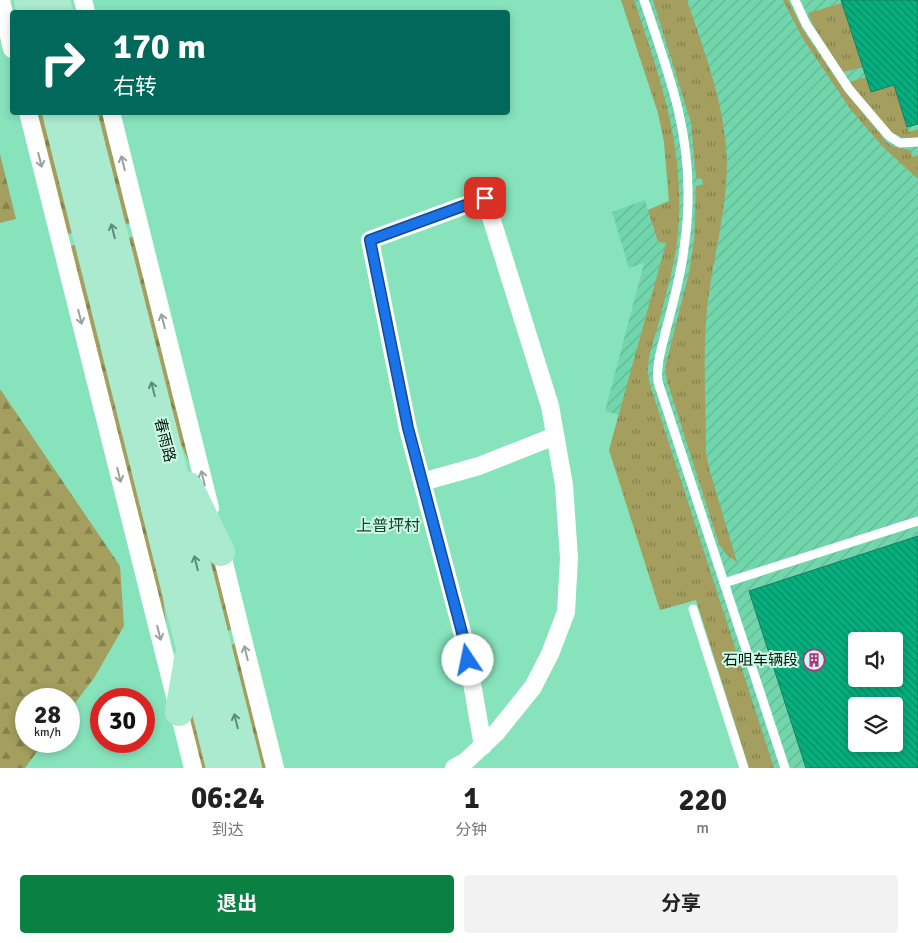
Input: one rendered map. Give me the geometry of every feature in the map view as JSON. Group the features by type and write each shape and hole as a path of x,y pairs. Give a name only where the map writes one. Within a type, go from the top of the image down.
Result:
{"main road":[{"name":"春雨路","path":"57,115 220,768"},
{"name":"春雨路","path":"84,115 248,768"},
{"path":"164,433 221,552"},
{"path":"179,712 190,647"}],"street":[{"path":"0,0 10,41"},
{"path":"29,115 193,768"},
{"path":"112,115 276,768"},
{"path":"454,768 466,762 483,746 496,733 533,687 550,654 566,612 569,558 564,485 550,406 485,198 370,240 408,428 465,644 483,746"},
{"path":"422,482 479,466 555,436"}],"lane":[{"path":"644,0 678,110 686,154 689,201 680,274 658,364 658,382 785,768"},
{"path":"795,0 806,24 849,89 889,136 900,143 918,142"},
{"path":"724,583 918,521"},
{"path":"692,609 744,768"}],"shaded area":[{"name":"石咀车辆段","path":"621,0 918,0 918,768 749,768 696,600 660,610 609,450 619,415 605,411 644,263 629,268 612,212 645,200 648,210 669,201 664,141 658,113"}],"green space":[{"path":"621,0 634,0 644,30 669,114 678,171 677,245 650,354 648,377 774,768 749,768 696,600 660,610 609,450 666,243 658,242 648,210 669,201 664,141 658,113"},
{"path":"653,0 687,0 711,72 724,128 727,168 726,190 708,299 705,337 706,453 737,562 727,555 719,544 667,381 665,367 689,273 694,241 696,186 703,185 702,179 696,178 691,123"},
{"path":"783,0 788,0 802,28 843,89 885,140 891,146 910,150 913,157 918,155 918,179 883,147 851,110 803,39"},
{"path":"842,3 863,67 843,72 813,25 808,13"},
{"path":"866,77 871,92 894,85 909,132 918,129 918,137 903,138 891,132 849,82"},
{"path":"35,115 42,115 72,233 65,235"},
{"path":"96,115 105,115 132,223 124,225"},
{"path":"0,154 16,219 0,223"},
{"path":"136,236 193,470 179,440 127,238"},
{"path":"76,245 163,597 167,633 68,247"},
{"path":"0,389 120,566 124,626 94,678 80,696 80,688 15,688 15,753 36,753 25,768 0,768"},
{"path":"206,543 222,576 235,629 226,631"},
{"path":"238,643 270,768 260,768 230,645"},
{"path":"191,706 207,768 199,768 192,745 188,707"}],"building":[{"path":"841,0 918,0 918,124 907,127 894,85 871,92"},
{"name":"石咀车辆段","path":"918,536 918,768 806,768 749,591"}],"place":[{"name":"石咀车辆段","path":"814,660"}],"district":[{"name":"上普坪村","path":"388,526"}],"route":[{"path":"468,660 408,428 370,240 485,198"}]}
